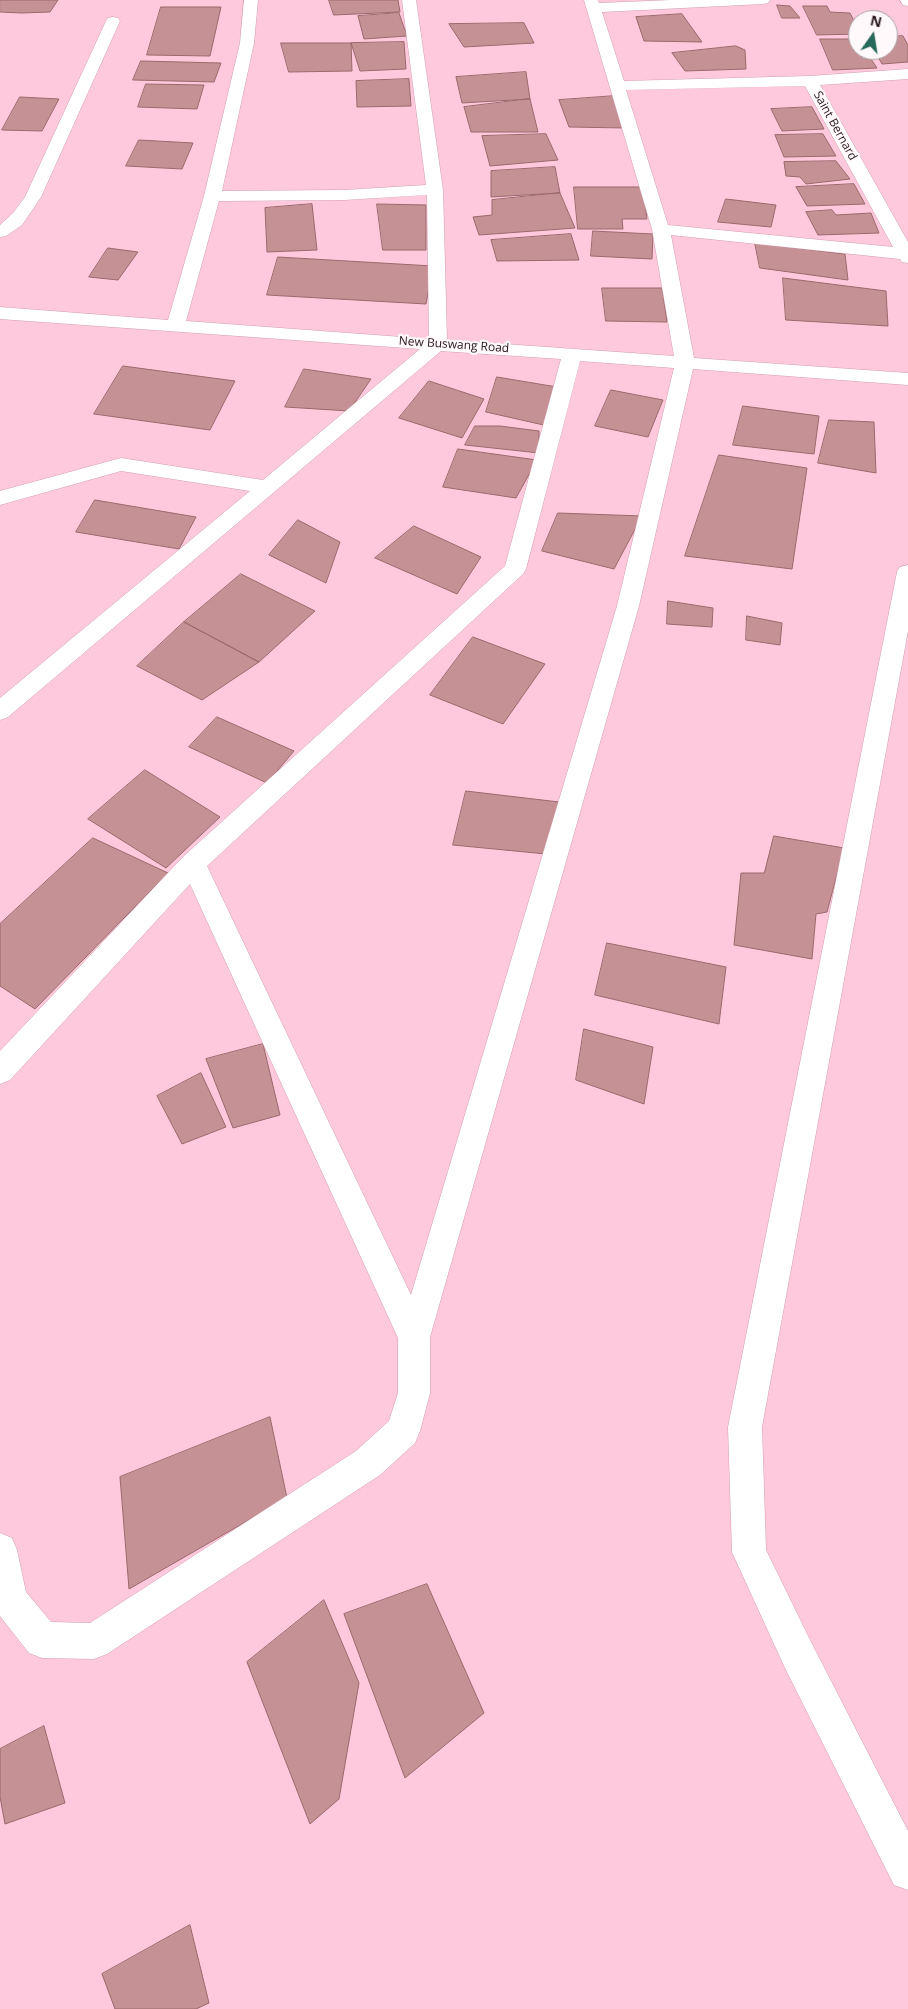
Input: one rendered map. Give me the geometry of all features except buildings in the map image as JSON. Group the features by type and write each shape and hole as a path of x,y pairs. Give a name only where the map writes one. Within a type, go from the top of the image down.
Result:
{"street":[{"path":"175,326 212,196 247,43 251,0"},
{"path":"0,711 438,344 435,190 409,0"},
{"path":"0,1550 10,1600 42,1640 94,1641 368,1463 403,1431 414,1393 414,1337 628,606 685,362 661,229 593,4 763,0"},
{"path":"0,232 14,225 28,205 113,21"},
{"name":"Saint Bernard","path":"907,256 810,81 908,74"},
{"path":"619,86 810,81"},
{"path":"212,196 344,195 435,190"},
{"path":"661,229 907,256"},
{"name":"New Buswang Road","path":"0,313 908,379"},
{"path":"0,1071 193,862 515,569 572,354"},
{"path":"0,498 122,464 267,487"},
{"path":"908,572 745,1427 749,1552 798,1655 908,1871"},
{"path":"193,862 414,1337"}]}
